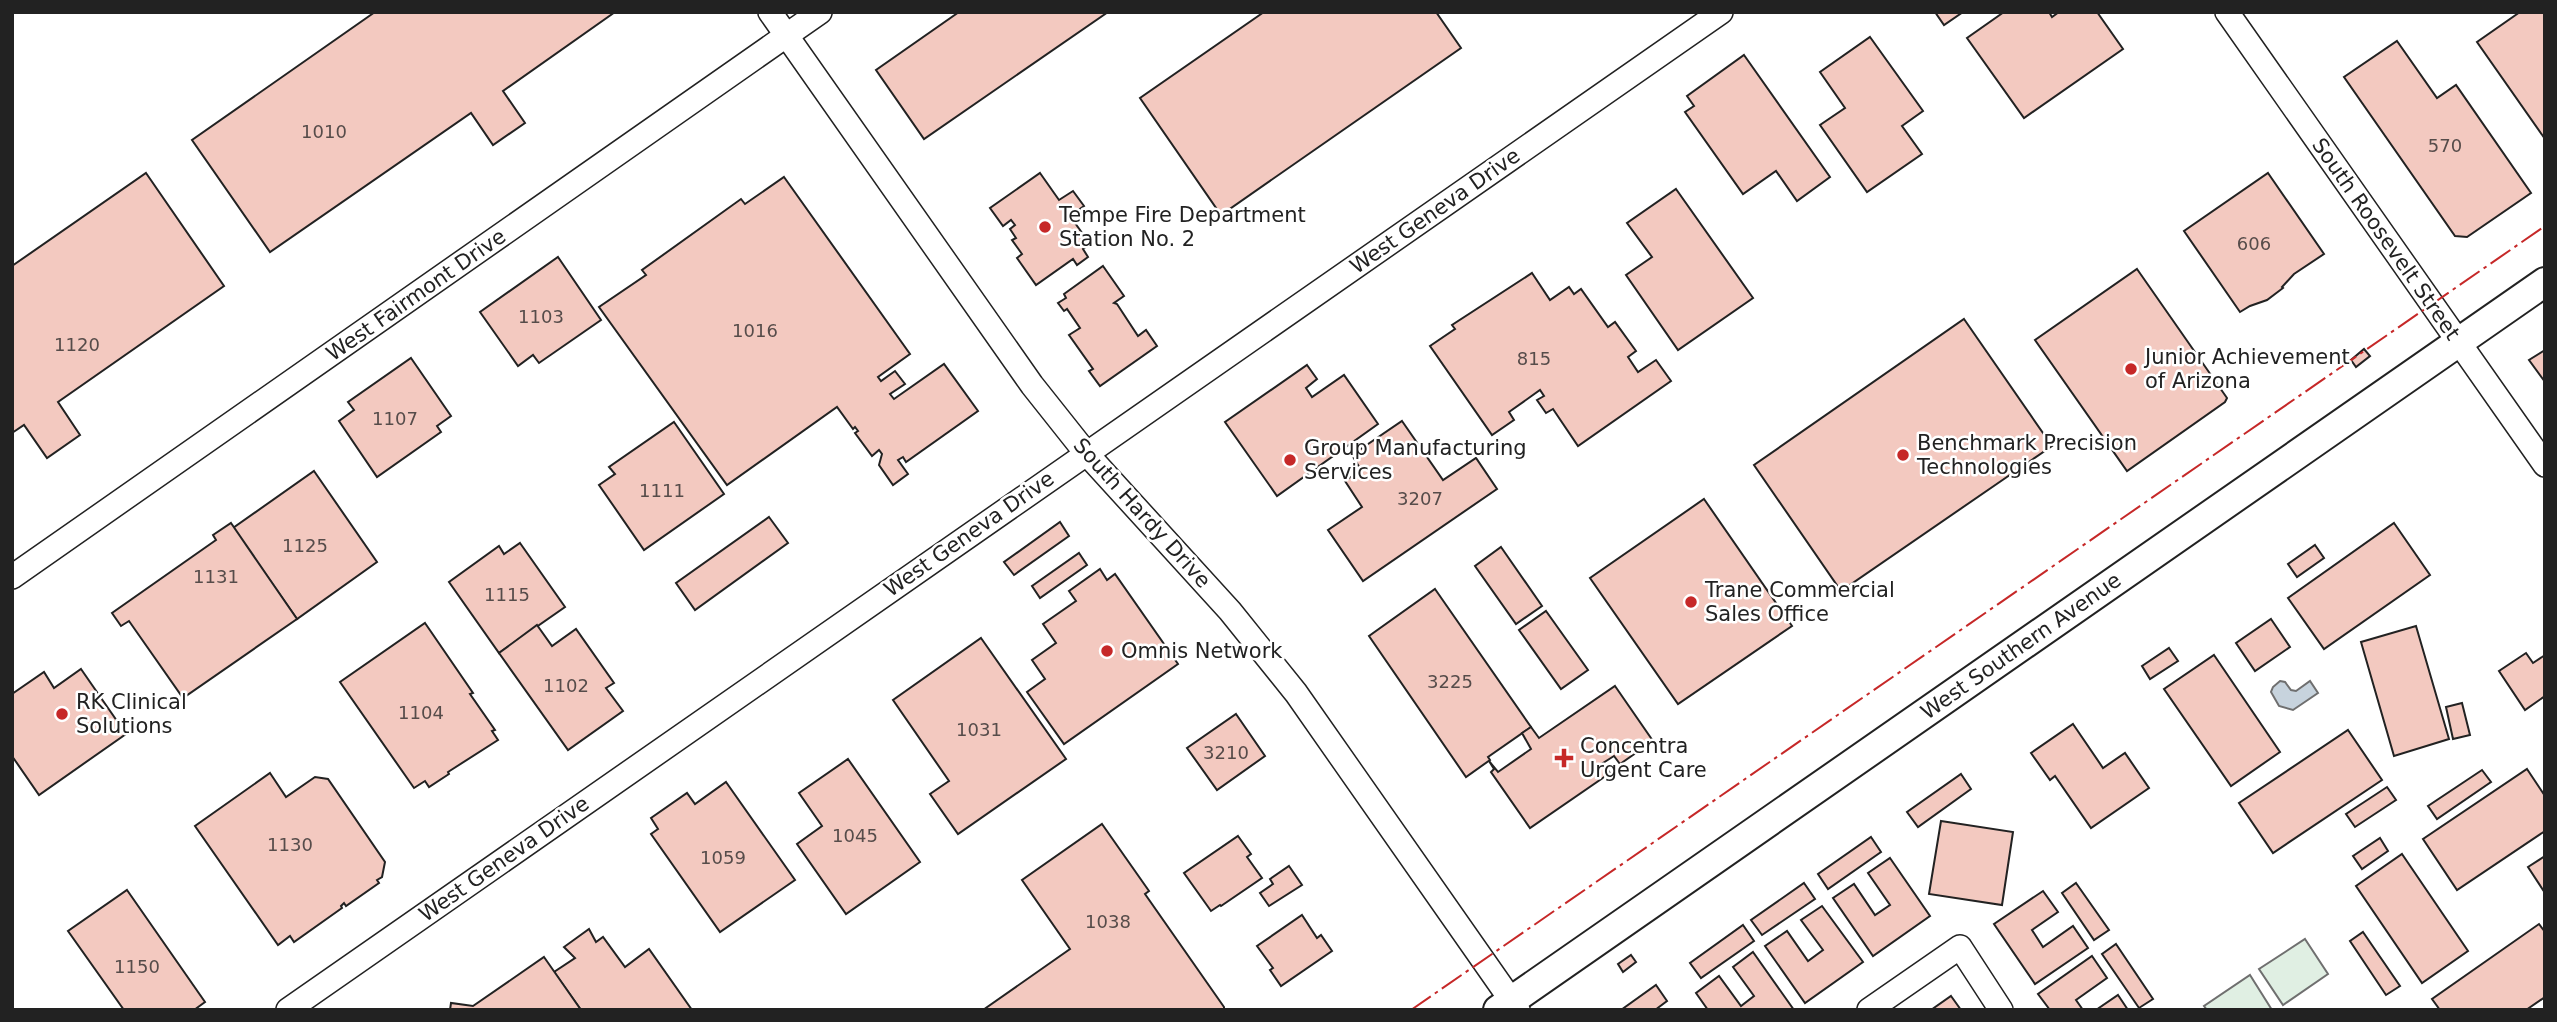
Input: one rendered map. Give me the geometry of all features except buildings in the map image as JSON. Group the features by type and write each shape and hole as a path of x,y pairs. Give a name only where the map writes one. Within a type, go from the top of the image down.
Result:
{"main road":[{"name":"West Southern Avenue","path":"1509,1007 2545,282"}],"street":[{"name":"South Hardy Drive","path":"770,12 1024,373 1086,453 1230,611 1296,693 1509,1007"},
{"name":"West Fairmont Drive","path":"12,577 820,12"},
{"name":"West Geneva Drive","path":"288,1010 1721,12"},
{"name":"South Roosevelt Street","path":"2227,12 2545,465"},
{"path":"1869,1010 1960,947 2001,1010"}],"green space":[{"path":"2305,939 2328,974 2283,1005 2259,969"},
{"path":"2250,975 2272,1010 2207,1010 2204,1006"}],"shaded area":[{"path":"2280,681 2296,691 2310,681 2318,693 2293,710 2279,706 2271,692"}],"power":[{"path":"1411,1010 2545,226"}],"place":[{"name":"Tempe Fire Department Station No. 2","path":"1045,227"},
{"name":"Junior Achievement of Arizona","path":"2131,369"},
{"name":"Benchmark Precision Technologies","path":"1903,455"},
{"name":"Group Manufacturing Services","path":"1290,460"},
{"name":"Trane Commercial Sales Office","path":"1691,602"},
{"name":"Omnis Network","path":"1107,651"},
{"name":"RK Clinical Solutions","path":"62,714"},
{"name":"Concentra Urgent Care","path":"1564,758"}]}
